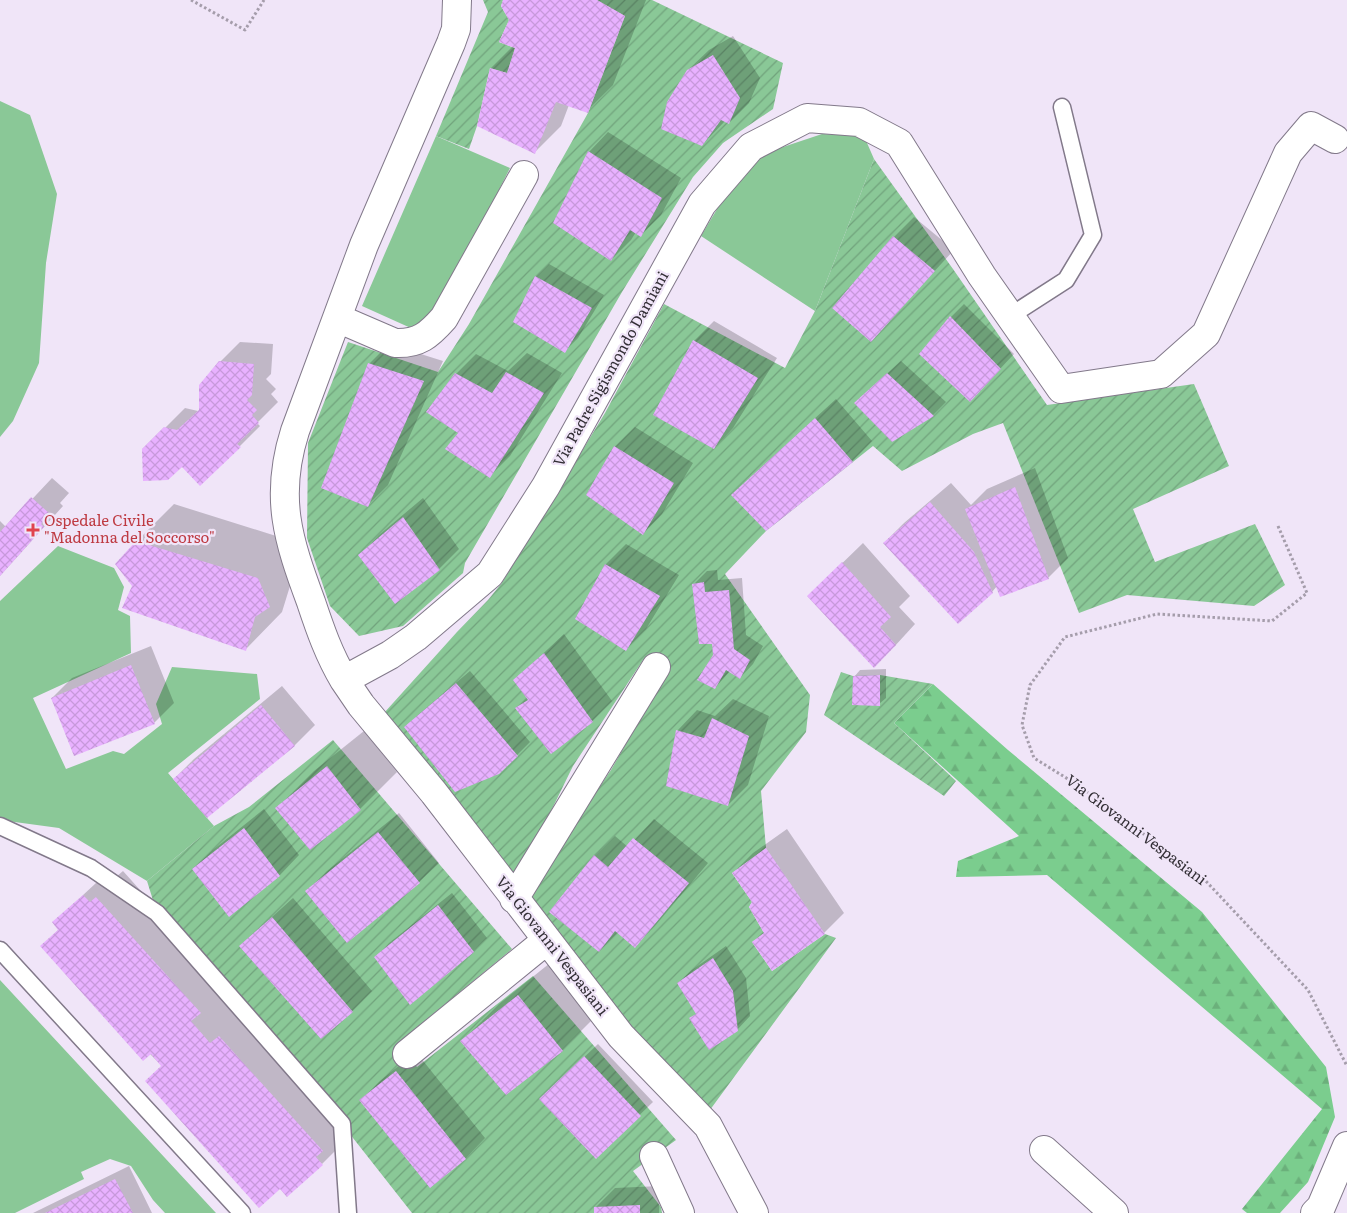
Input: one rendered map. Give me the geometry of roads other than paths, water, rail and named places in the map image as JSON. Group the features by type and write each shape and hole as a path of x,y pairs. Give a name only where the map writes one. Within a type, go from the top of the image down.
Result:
{"street":[{"path":"344,680 324,640 295,559 286,523 284,500 285,476 291,442 364,245 456,30 457,0"},
{"name":"Via Padre Sigismondo Damiani","path":"344,680 390,655 416,637 490,574 546,486 702,204 751,147 807,118 859,122 899,143 982,276 1061,389 1161,374 1206,334 1288,153 1311,126 1335,138"},
{"path":"337,318 395,343 420,340 428,335 444,318 524,175"},
{"path":"514,899 656,667"},
{"name":"Via Giovanni Vespasiani","path":"344,680 365,711 434,793 621,1036 708,1126 754,1213"},
{"path":"407,1054 547,940"},
{"path":"1315,1213 1321,1207 1347,1146"},
{"path":"1044,1150 1114,1213"},
{"path":"654,1156 680,1213"}],"lane":[{"path":"1010,316 1066,280 1092,235 1062,107"},
{"path":"0,826 91,868 157,912 342,1124 348,1213"},
{"path":"0,950 242,1213"}],"place":[{"name":"Ospedale Civile \"Madonna del Soccorso\"","path":"33,530"}]}
